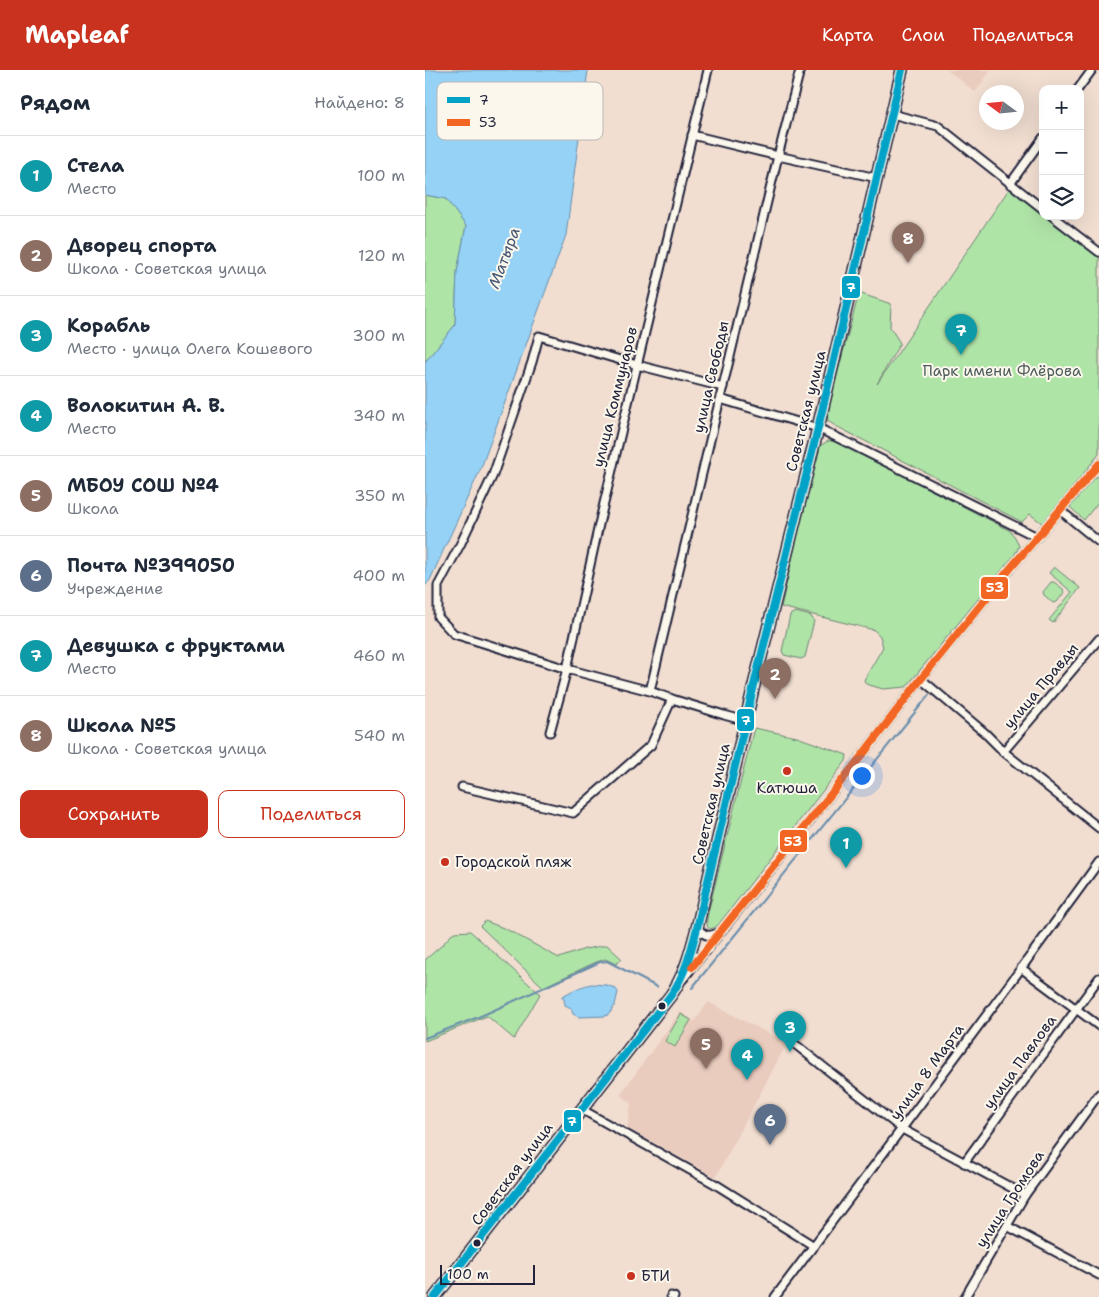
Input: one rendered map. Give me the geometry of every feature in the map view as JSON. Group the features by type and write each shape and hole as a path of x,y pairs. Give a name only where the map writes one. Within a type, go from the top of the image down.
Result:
{"main road":[{"name":"Советская улица","path":"435,1297 675,988 688,960 818,428 902,70"}],"street":[{"name":"улица Коммунаров","path":"550,732 567,669 599,520 708,70"},
{"name":"улица Свободы","path":"650,691 800,70"},
{"path":"1081,85 1092,70"},
{"path":"892,114 938,126 1039,206"},
{"path":"693,136 877,178"},
{"path":"1010,184 1039,144"},
{"path":"1058,220 1099,252"},
{"path":"723,387 637,365 539,336 532,362 493,475 461,543 438,586 438,618 454,634 567,669 650,691 745,721"},
{"path":"720,399 818,428 1037,537"},
{"path":"675,988 865,753 921,679 1099,464"},
{"path":"1060,510 1099,542"},
{"name":"улица Правды","path":"1003,752 1099,639"},
{"path":"921,679 985,733 1003,752 1099,828"},
{"path":"462,787 573,814 651,745 672,699"},
{"name":"улица 8 Марта","path":"775,1297 902,1130 1099,862"},
{"path":"697,928 707,936 721,932"},
{"path":"1021,968 1099,1026"},
{"name":"улица Павлова","path":"964,1163 1099,978"},
{"path":"796,1045 902,1130 1025,1195"},
{"name":"улица Громова","path":"965,1297 1025,1195 1099,1094"},
{"path":"581,1108 715,1184 813,1246"},
{"path":"1007,1226 1099,1275"}],"shaded area":[{"path":"947,70 991,70 975,92"},
{"path":"708,1002 787,1043 716,1177 627,1128 631,1103 620,1095 680,1012 695,1021"}],"green space":[{"name":"Парк имени Флёрова","path":"1011,186 1039,208 1039,220 1055,220 1099,255 1099,454 1043,524 1030,514 1022,522 828,421 827,412 859,293 891,304 890,327 900,343 877,384"},
{"path":"425,195 446,199 466,226 457,272 455,325 425,362"},
{"path":"828,441 836,441 1009,530 1019,546 1015,554 906,687 883,689 866,684 864,680 883,647 880,636 874,630 781,607 818,447"},
{"path":"1095,477 1099,477 1099,501 1084,520 1070,507"},
{"path":"1054,567 1080,588 1053,623 1049,620 1072,592 1049,573"},
{"path":"1051,582 1054,582 1063,589 1064,593 1057,602 1053,603 1043,592"},
{"path":"795,612 811,616 814,621 805,657 801,659 784,655 782,651 790,615"},
{"path":"754,728 797,737 847,755 846,761 718,925 709,928 707,926 708,913"},
{"path":"485,921 506,929 559,958 585,949 607,945 622,959 616,964 605,959 543,987 480,926"},
{"path":"470,931 540,994 514,1039 487,1016 425,1041 425,960 454,932"},
{"path":"681,1014 691,1020 675,1047 665,1041"}],"water":[{"name":"Матыра","path":"425,70 588,70 586,82 437,82 437,140 579,140 566,235 481,468 430,580 425,586 425,362 455,325 457,272 466,226 446,199 425,195"},
{"path":"591,984 606,985 615,988 618,992 615,1005 606,1016 579,1017 573,1014 571,1008 565,1005 564,999 561,997 575,989"}],"waterway":[{"path":"692,988 929,695"},
{"path":"425,1038 481,1016 600,962 607,961 657,987"}],"transit line":[{"name":"7","path":"435,1297 671,995 684,971 697,928 754,685 818,428 902,70"},
{"name":"53","path":"692,967 1009,570 1099,464"}],"place":[{"name":"Школа №5","path":"908,263"},
{"name":"Девушка с фруктами","path":"961,355"},
{"name":"Дворец спорта","path":"775,699"},
{"name":"Катюша","path":"787,771"},
{"name":"Городской пляж","path":"445,862"},
{"name":"Стела","path":"846,868"},
{"name":"Корабль","path":"790,1052"},
{"name":"МБОУ СОШ №4","path":"706,1069"},
{"name":"Волокитин А. В.","path":"747,1080"},
{"name":"Почта №399050","path":"770,1145"},
{"name":"БТИ","path":"631,1276"}]}
